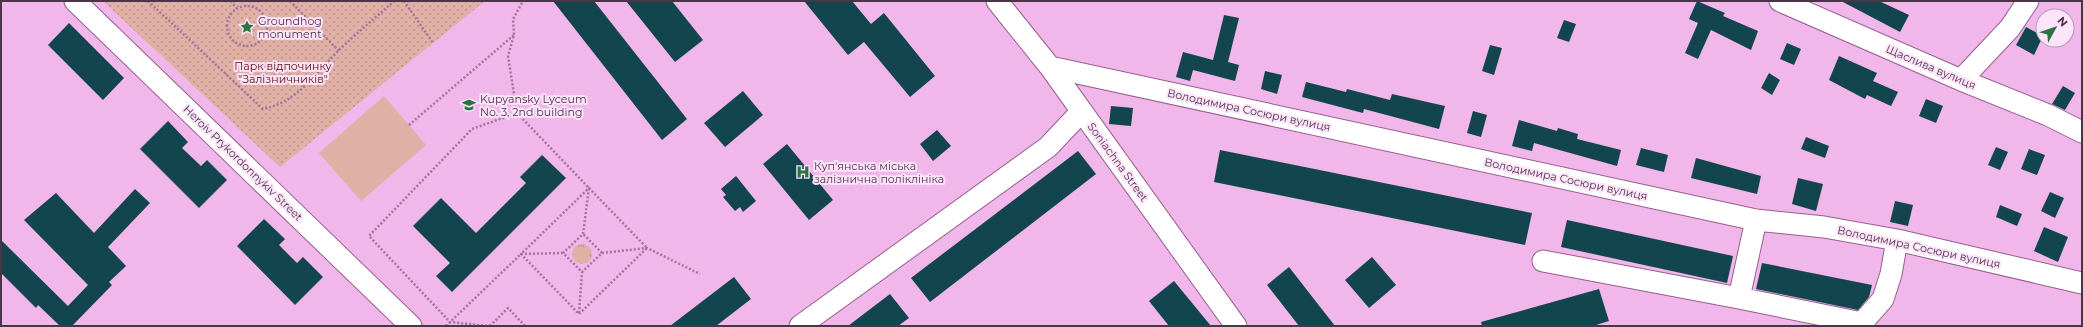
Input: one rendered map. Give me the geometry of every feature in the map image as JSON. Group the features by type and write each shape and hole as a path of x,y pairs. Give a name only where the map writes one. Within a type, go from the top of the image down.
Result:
{"street":[{"name":"Heroiv Prykordonnykiv Street","path":"75,1 411,326"},
{"name":"Soniachna Street","path":"997,1 1050,67 1236,326"},
{"name":"Щаслива вулиця","path":"1780,1 1961,80 2048,115 2082,132"},
{"path":"1961,80 2010,28 2028,1"},
{"name":"Володимира Сосюри вулиця","path":"1050,67 1756,220 1824,227 1897,240 2082,283"},
{"path":"800,326 1048,147 1082,112"},
{"path":"1739,298 1756,220"},
{"path":"1543,261 1862,323 1883,299 1891,274 1897,240"}],"path":[{"path":"148,1 264,109 276,107 289,100 300,91 339,50 394,1"},
{"path":"231,1 236,8"},
{"path":"290,1 339,50"},
{"path":"404,1 433,43"},
{"path":"523,1 514,19 514,35 508,56 517,113 647,248 700,274"},
{"path":"246,5 253,6 264,14 267,27 262,39 257,43 244,46 232,41 228,35 227,21 229,15 236,8 246,5"},
{"path":"409,125 514,35"},
{"path":"487,326 450,322 369,236 472,129 517,113"},
{"path":"521,254 563,253 583,234 589,188"},
{"path":"446,326 589,188"},
{"path":"583,234 602,253"},
{"path":"579,314 582,272 602,253 647,248"},
{"path":"579,314 647,248"},
{"path":"563,253 582,272"},
{"path":"521,254 579,314"},
{"path":"490,326 508,308 525,326"}],"green space":[{"name":"Парк відпочинку \"Залізничників\"","path":"103,1 485,1 280,167"},
{"path":"384,96 426,145 361,201 319,153"},
{"path":"578,244 586,244 592,250 592,258 586,264 578,264 572,258 572,250"}],"building":[{"path":"553,1 594,1 687,119 662,140"},
{"path":"626,1 672,1 703,40 675,62"},
{"path":"804,1 852,1 871,24 884,13 935,76 910,97 864,42 848,55"},
{"path":"1697,1 1725,13 1723,16 1758,31 1751,50 1711,30 1698,59 1685,53 1698,23 1689,19"},
{"path":"1841,1 1879,1 1909,15 1900,32"},
{"path":"1224,15 1239,18 1228,62 1239,65 1235,81 1193,70 1190,81 1176,77 1183,52 1213,60"},
{"path":"1564,20 1576,24 1569,42 1557,38"},
{"path":"69,23 124,78 103,100 48,45"},
{"path":"2026,27 2035,32 2035,48 2037,48 2034,55 2016,45"},
{"path":"1787,43 1801,49 1794,65 1780,59"},
{"path":"1490,45 1502,48 1494,75 1482,71"},
{"path":"1839,56 1877,73 1873,81 1898,92 1891,106 1867,95 1865,99 1829,80"},
{"path":"1265,71 1282,75 1277,94 1261,89"},
{"path":"1769,73 1780,80 1772,95 1761,88"},
{"path":"1306,82 1346,92 1347,89 1390,100 1392,94 1445,106 1439,129 1364,109 1363,113 1302,97"},
{"path":"2063,86 2075,93 2065,110 2052,104"},
{"path":"743,91 763,115 725,147 704,123"},
{"path":"1926,99 1943,106 1936,123 1919,116"},
{"path":"1111,106 1133,108 1131,126 1109,124"},
{"path":"1473,111 1487,115 1481,137 1467,133"},
{"path":"1519,120 1557,131 1558,128 1578,134 1577,139 1621,150 1617,166 1534,143 1532,151 1512,146"},
{"path":"168,121 188,142 182,148 201,166 207,160 227,180 199,208 140,149"},
{"path":"937,130 951,146 933,161 920,144"},
{"path":"1806,137 1829,146 1825,158 1801,149"},
{"path":"787,144 833,200 809,220 763,164"},
{"path":"1996,147 2008,152 2000,170 1988,165"},
{"path":"1641,148 1668,155 1664,172 1636,165"},
{"path":"2029,149 2045,155 2037,175 2021,169"},
{"path":"1220,150 1532,213 1525,245 1214,182"},
{"path":"1078,151 1096,174 930,302 911,278"},
{"path":"542,155 566,178 452,292 436,276 450,263 413,226 441,198 476,233 526,183 520,177"},
{"path":"1696,158 1761,176 1757,194 1691,178"},
{"path":"736,176 756,201 743,212 740,207 735,211 723,197 726,195 721,189"},
{"path":"1798,178 1823,184 1816,211 1792,204"},
{"path":"135,189 150,203 108,247 126,266 109,282 112,285 72,326 60,326 38,305 36,308 1,273 1,240 68,306 88,285 24,220 56,193 94,233"},
{"path":"2050,192 2064,198 2055,218 2041,211"},
{"path":"1895,201 1913,205 1908,226 1890,222"},
{"path":"2000,205 2022,214 2017,226 1996,217"},
{"path":"264,219 285,239 279,245 297,263 303,257 323,277 295,305 237,246"},
{"path":"1567,220 1733,256 1727,283 1561,247"},
{"path":"2044,227 2068,237 2058,262 2034,251"},
{"path":"1372,257 1396,285 1369,308 1345,280"},
{"path":"1762,263 1872,285 1869,297 1858,310 1756,289"},
{"path":"1289,267 1335,326 1299,326 1267,285"},
{"path":"734,277 751,299 716,326 670,326"},
{"path":"1174,281 1211,326 1169,326 1149,301"},
{"path":"1599,289 1609,321 1593,326 1482,326 1481,322"},
{"path":"890,294 909,318 898,326 848,326"}],"place":[{"name":"Groundhog monument","path":"247,27"},
{"name":"Kupyansky Lyceum No. 3, 2nd building","path":"469,105"},
{"name":"Куп'янська міська залізнична поліклініка","path":"803,172"}]}
